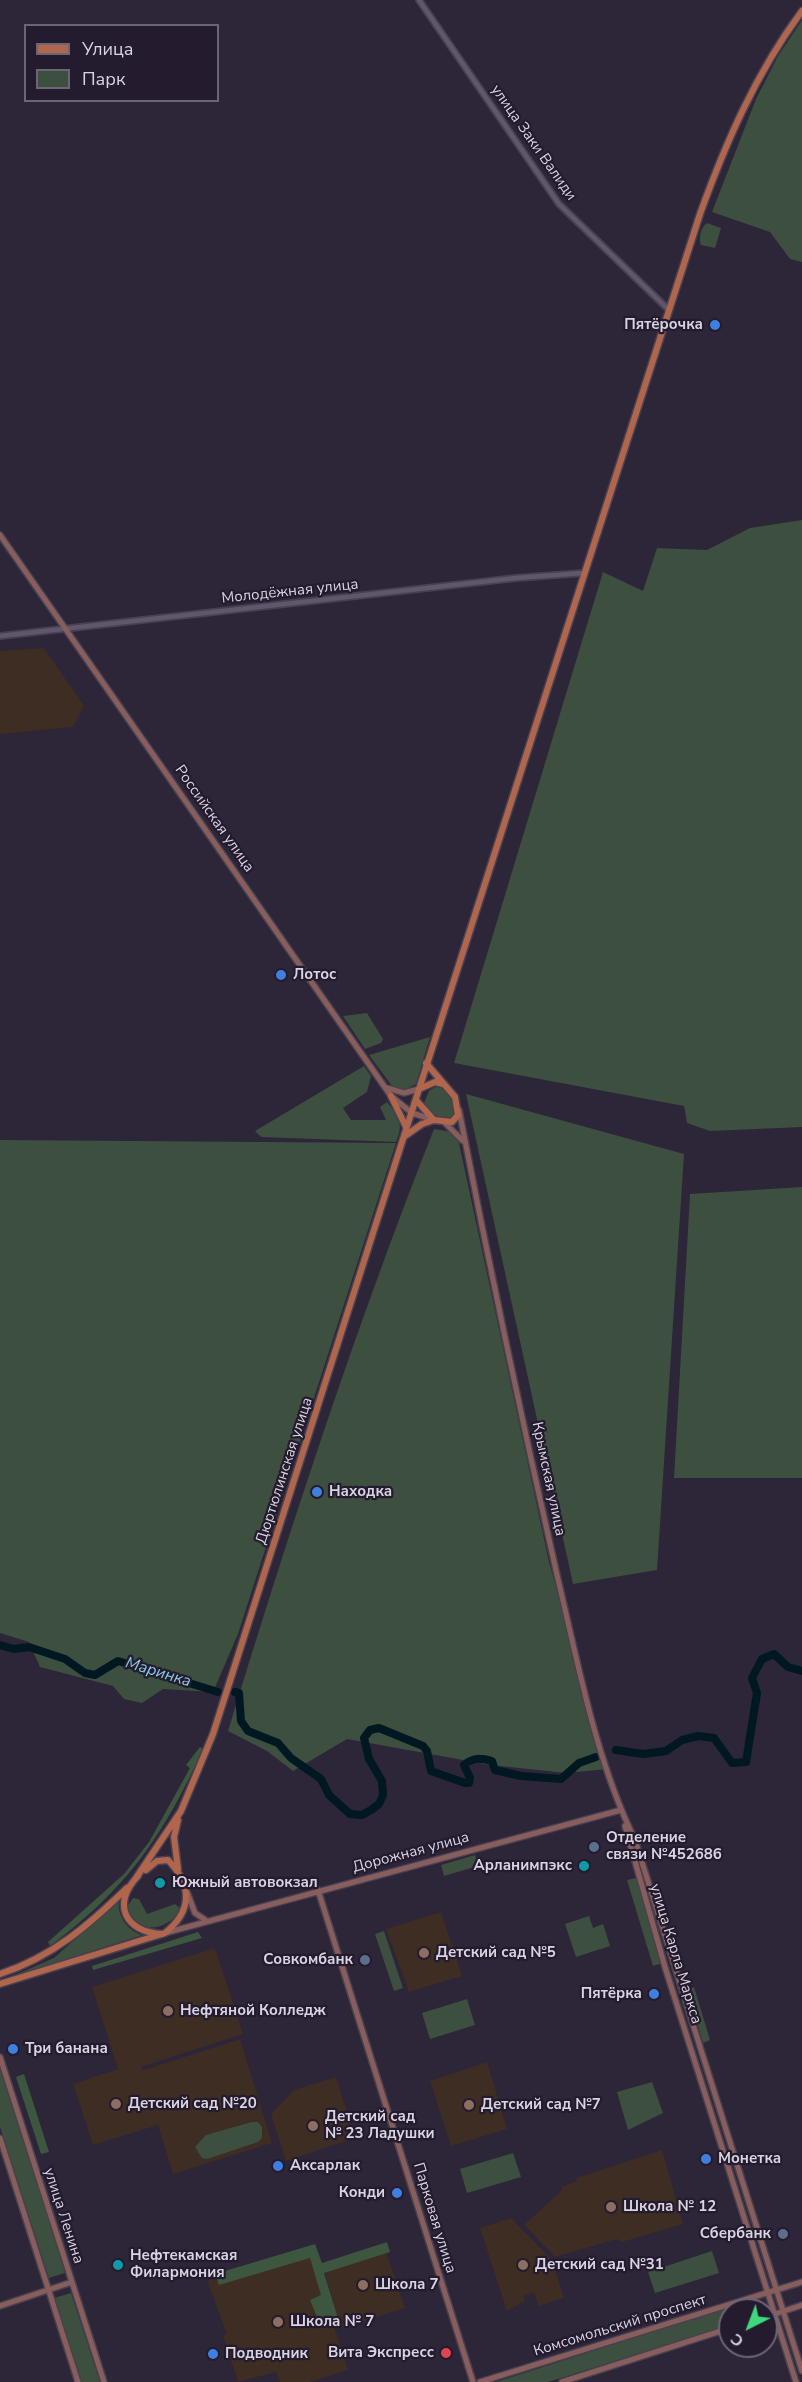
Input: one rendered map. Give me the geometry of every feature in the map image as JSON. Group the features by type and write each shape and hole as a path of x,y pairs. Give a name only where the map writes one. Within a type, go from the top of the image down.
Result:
{"main road":[{"path":"434,1120 416,1100 426,1063 669,310 721,157 763,68 802,11"},
{"name":"Российская улица","path":"0,535 391,1096 412,1113"},
{"path":"426,1063 455,1097 459,1108 455,1119 445,1123"},
{"path":"386,1088 404,1093 435,1082 443,1084"},
{"path":"391,1096 406,1126 404,1137"},
{"name":"Дюртюлинская улица","path":"181,1811 213,1734 416,1100"},
{"name":"Крымская улица","path":"459,1108 542,1507 582,1678 622,1813"},
{"path":"412,1113 445,1123 459,1135 466,1145"},
{"path":"404,1137 422,1124 434,1120"},
{"path":"181,1811 174,1837 180,1877 195,1913 207,1921"},
{"path":"181,1811 135,1880 124,1901 125,1913 142,1931 163,1933 183,1916 187,1906 183,1885"},
{"name":"Дорожная улица","path":"3,1983 163,1933 318,1890 622,1813"},
{"name":"улица Карла Маркса","path":"622,1813 635,1839 802,2371"},
{"name":"улица Карла Маркса","path":"622,1813 681,2017 770,2298"},
{"path":"3,1983 3,1973 51,1953 89,1925 135,1880 161,1859 168,1860 180,1877"},
{"name":"Парковая улица","path":"318,1890 473,2382"},
{"path":"681,2017 690,2014"},
{"name":"улица Ленина","path":"0,2057 104,2382"},
{"path":"0,2138 78,2382"},
{"path":"0,2306 72,2282"},
{"name":"Комсомольский проспект","path":"480,2382 802,2282"},
{"path":"778,2313 802,2305"},
{"name":"улица Карла Маркса","path":"778,2321 796,2382"},
{"path":"562,2382 718,2332"}],"street":[{"name":"улица Заки Валиди","path":"420,0 559,204 669,310"},
{"name":"Молодёжная улица","path":"0,636 516,578 583,573"}],"shaded area":[{"path":"44,648 84,706 73,727 0,734 0,651"},
{"name":"Детский сад №5","path":"441,1912 462,1976 409,1992 386,1929"},
{"path":"215,1948 243,2034 141,2067 141,2071 240,2039 272,2143 173,2174 158,2125 93,2145 73,2084 118,2069 92,1987"},
{"name":"Детский сад №7","path":"487,2062 507,2129 451,2146 430,2081"},
{"name":"Детский сад № 23 Ладушки","path":"336,2077 355,2138 286,2161 271,2114 294,2090"},
{"name":"Школа № 12","path":"662,2150 683,2224 622,2242 617,2239 555,2257 524,2225 562,2190 562,2187 577,2181 576,2178"},
{"name":"Детский сад №31","path":"511,2218 552,2260 564,2298 539,2306 534,2293 524,2296 525,2301 507,2311 480,2228"},
{"name":"Школа 7","path":"384,2246 405,2308 341,2328 322,2263"},
{"name":"Школа № 7","path":"310,2249 348,2370 310,2382 280,2382 276,2372 238,2382 223,2335 227,2334 207,2281"}],"green space":[{"path":"802,20 802,262 790,259 770,232 712,212 756,99 778,56"},
{"path":"707,223 721,228 715,248 701,245 701,233"},
{"path":"802,520 802,1127 710,1131 687,1123 684,1106 454,1063 603,572 643,591 657,548 707,550 750,528"},
{"path":"367,1013 383,1039 381,1043 365,1049 343,1016"},
{"path":"430,1037 416,1084 404,1090 392,1086 369,1055"},
{"path":"364,1066 371,1076 367,1092 343,1108 351,1120 386,1120 380,1107 387,1102 395,1112 400,1125 396,1142 261,1137 255,1131"},
{"path":"435,1087 445,1090 450,1095 457,1112 454,1117 436,1116 426,1107 424,1103 429,1091"},
{"path":"466,1094 684,1154 657,1570 573,1584"},
{"path":"434,1129 453,1132 459,1143 549,1562 608,1769 566,1773 491,1765 347,1739 293,1771 267,1751 228,1731 325,1428 405,1203"},
{"path":"0,1140 396,1143 238,1634 213,1692 163,1689 142,1703 124,1699 113,1686 40,1667 29,1642 0,1633"},
{"path":"802,1187 802,1478 674,1478 690,1194"},
{"path":"200,1747 203,1749 188,1780 158,1834 141,1858 101,1903 50,1946 48,1942 124,1874 149,1842 190,1768 186,1765"},
{"path":"475,1855 478,1866 444,1876 441,1865"},
{"path":"636,1878 662,1963 653,1966 627,1880"},
{"path":"133,1898 139,1899 147,1914 175,1904 181,1909 176,1916 160,1926 144,1927 131,1917 127,1907"},
{"path":"119,1900 121,1917 124,1922 132,1930 142,1935 6,1979 54,1958"},
{"path":"589,1916 593,1928 603,1924 610,1946 576,1957 565,1924"},
{"path":"384,1931 403,1988 394,1991 375,1934"},
{"path":"198,1932 202,1938 93,1970 92,1966"},
{"path":"694,1987 710,2040 703,2043 688,1990"},
{"path":"467,1999 475,2025 430,2039 422,2013"},
{"path":"0,2065 65,2273 49,2278 0,2127"},
{"path":"24,2074 49,2152 41,2154 16,2077"},
{"path":"652,2082 663,2113 628,2130 617,2092"},
{"path":"258,2122 262,2127 262,2138 258,2142 207,2159 202,2158 195,2147 206,2135"},
{"path":"513,2153 521,2177 467,2193 460,2169"},
{"path":"387,2242 390,2252 324,2273 338,2318 320,2324 310,2300 321,2295 310,2258 219,2285 215,2274 315,2244 322,2263"},
{"path":"712,2251 719,2273 655,2293 648,2272"},
{"path":"71,2293 100,2382 81,2382 54,2298"},
{"path":"718,2311 718,2329 548,2382 496,2382"}],"waterway":[{"name":"Маринка","path":"0,1645 14,1649 29,1647 65,1659 85,1673 95,1675 118,1661 218,1692"},
{"name":"Маринка","path":"616,1750 643,1754 666,1751 682,1740 698,1736 714,1738 732,1763 746,1762 757,1693 752,1678 762,1659 774,1654 788,1667 802,1671"},
{"name":"Маринка","path":"235,1692 239,1693 241,1721 248,1731 278,1743 291,1758 321,1779 329,1795 350,1814 362,1815 371,1810 379,1804 383,1795 382,1781 369,1759 364,1738 370,1730 379,1728 423,1746 427,1751 431,1771 465,1783 469,1783 470,1778 464,1765 474,1759 492,1761 495,1770 521,1776 561,1779 579,1763 596,1757"}],"place":[{"name":"Пятёрочка","path":"715,325"},
{"name":"Лотос","path":"281,975"},
{"name":"Находка","path":"317,1492"},
{"name":"Отделение связи №452686","path":"594,1847"},
{"name":"Арланимпэкс","path":"584,1866"},
{"name":"Южный автовокзал","path":"160,1883"},
{"name":"Детский сад №5","path":"424,1953"},
{"name":"Совкомбанк","path":"365,1960"},
{"name":"Пятёрка","path":"654,1994"},
{"name":"Нефтяной Колледж","path":"168,2011"},
{"name":"Три банана","path":"13,2049"},
{"name":"Детский сад №20","path":"116,2104"},
{"name":"Детский сад №7","path":"469,2105"},
{"name":"Детский сад № 23 Ладушки","path":"313,2126"},
{"name":"Монетка","path":"706,2159"},
{"name":"Аксарлак","path":"278,2166"},
{"name":"Конди","path":"397,2193"},
{"name":"Школа № 12","path":"611,2207"},
{"name":"Сбербанк","path":"783,2234"},
{"name":"Нефтекамская Филармония","path":"118,2265"},
{"name":"Детский сад №31","path":"523,2265"},
{"name":"Школа 7","path":"363,2285"},
{"name":"Школа № 7","path":"278,2322"},
{"name":"Вита Экспресс","path":"446,2353"},
{"name":"Подводник","path":"213,2354"}]}
